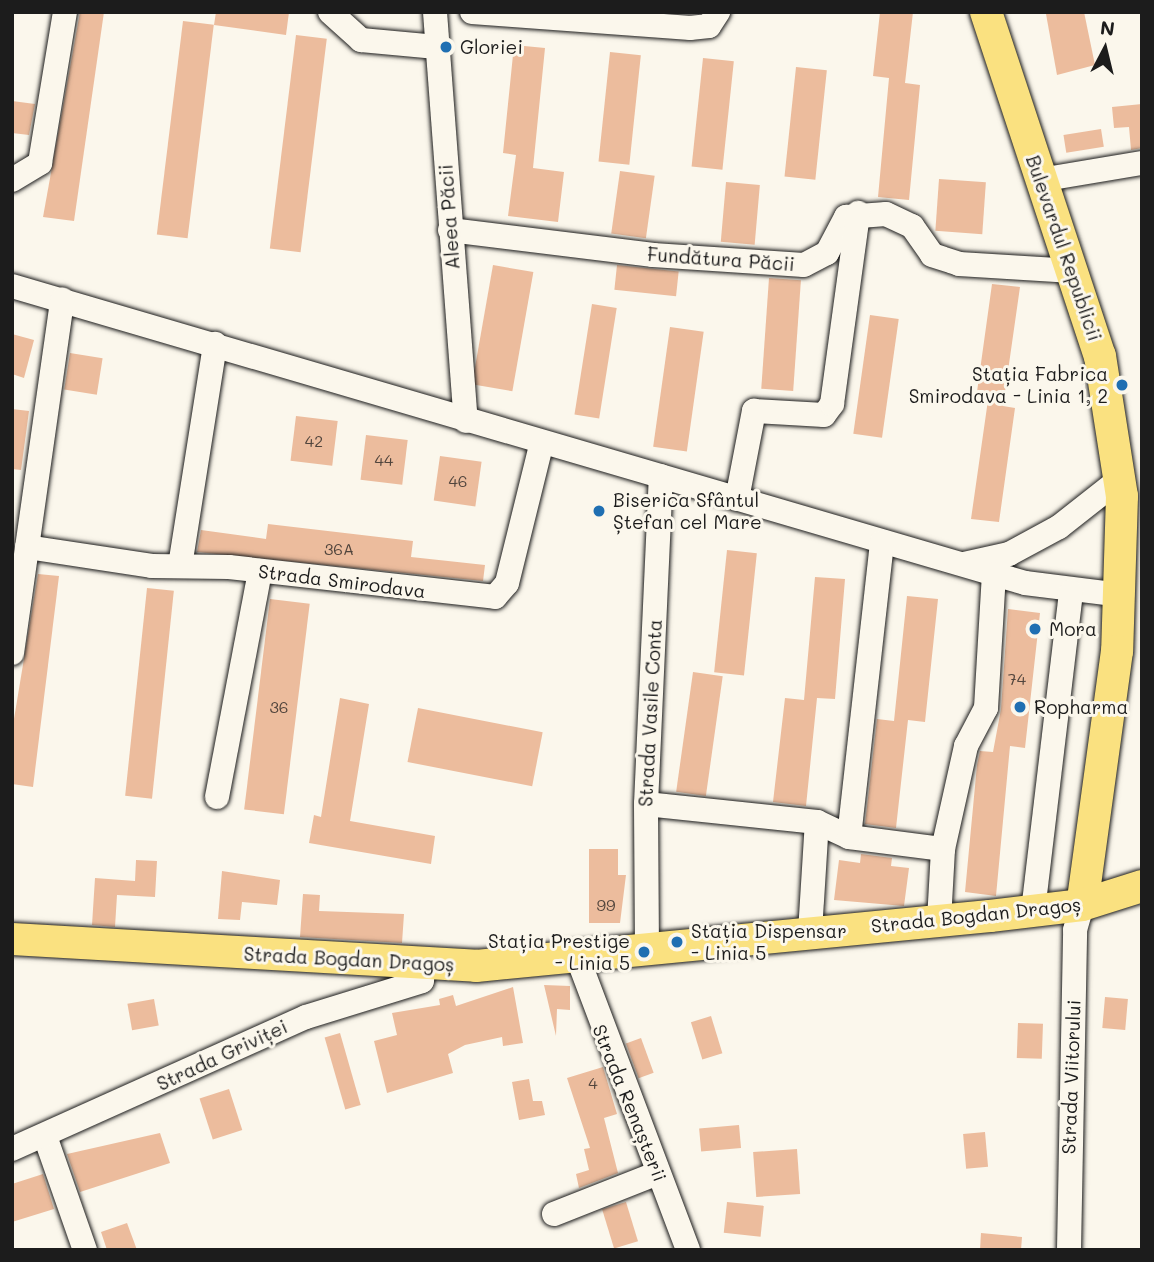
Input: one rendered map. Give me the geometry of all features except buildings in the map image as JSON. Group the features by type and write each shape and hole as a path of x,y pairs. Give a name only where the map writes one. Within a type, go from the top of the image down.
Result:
{"main road":[{"name":"Bulevardul Republicii","path":"986,12 1100,356 1119,479 1122,594 1082,905"},
{"name":"Strada Bogdan Dragoș","path":"12,939 423,965 577,956 1033,911 1082,905 1142,886"}],"street":[{"path":"12,180 40,163 65,12"},
{"path":"330,12 361,40 437,47"},
{"name":"Aleea Păcii","path":"435,12 466,421"},
{"path":"472,12 611,17 700,27 715,22 718,12"},
{"path":"1041,180 1142,163"},
{"path":"737,499 754,411 824,415 832,404 858,213 902,219 932,255 959,264 1073,271"},
{"name":"Fundătura Păcii","path":"450,230 653,255 804,265 827,253 838,226 858,213"},
{"path":"12,286 994,574 1071,592 1122,594"},
{"path":"12,653 62,300"},
{"path":"180,566 215,344"},
{"name":"Strada Smirodava","path":"27,547 180,566 260,571 495,597 507,583 542,442"},
{"name":"Strada Vasile Conta","path":"646,949 646,804 661,476"},
{"path":"964,565 1009,554 1059,527 1119,479"},
{"path":"849,837 882,542"},
{"path":"217,797 260,571"},
{"path":"939,921 943,849 966,746 986,708 994,574"},
{"path":"1033,911 1071,592"},
{"path":"646,804 817,822 849,837 943,849"},
{"path":"810,932 817,822"},
{"name":"Strada Viitorului","path":"1069,1250 1075,930 1082,905"},
{"name":"Strada Renașterii","path":"577,956 688,1250"},
{"name":"Strada Griviței","path":"12,1149 306,1017 422,981 423,965"},
{"path":"45,1136 85,1250"},
{"path":"554,1214 658,1173"}],"place":[{"name":"Gloriei","path":"446,47"},
{"name":"Stația Fabrica Smirodava - Linia 1, 2","path":"1122,385"},
{"name":"Biserica Sfântul Ștefan cel Mare","path":"599,511"},
{"name":"Mora","path":"1035,629"},
{"name":"Ropharma","path":"1020,707"},
{"name":"Stația Dispensar - Linia 5","path":"677,942"},
{"name":"Stația Prestige - Linia 5","path":"644,952"}]}
